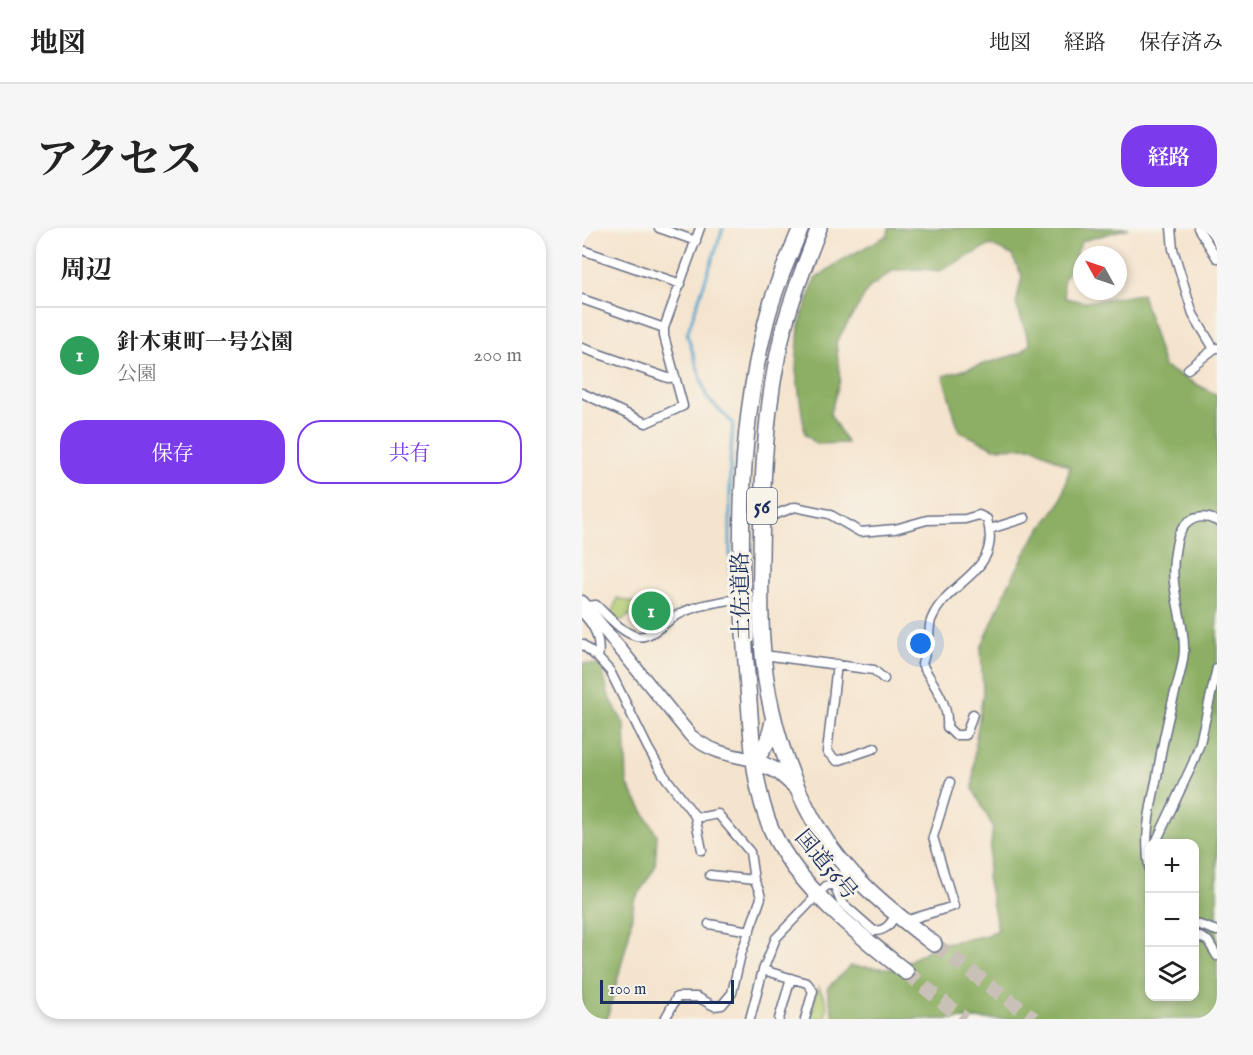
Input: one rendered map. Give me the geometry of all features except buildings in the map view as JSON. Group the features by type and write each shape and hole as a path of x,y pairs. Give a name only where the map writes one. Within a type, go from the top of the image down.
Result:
{"highway":[{"name":"土佐道路","path":"754,760 743,598 745,460 750,402 766,320 801,228"},
{"name":"土佐道路","path":"796,787 774,719 764,655 760,595 761,520 764,455 770,399 784,331 819,228"},
{"path":"774,719 764,750 754,760 778,772 796,787"},
{"name":"国道56号","path":"754,760 760,795 772,831 792,864 818,894 872,945 906,972"},
{"name":"国道56号","path":"796,787 817,827 848,870 900,918 934,944"}],"street":[{"path":"659,228 696,241"},
{"path":"582,393 646,423 683,406 663,336 700,228"},
{"path":"1171,228 1173,249 1192,314 1216,349 1188,369"},
{"path":"1198,228 1217,258"},
{"path":"582,250 681,284"},
{"path":"582,300 664,328"},
{"path":"582,348 668,378 674,377"},
{"path":"761,520 795,507 829,514 860,532 896,529 927,520 965,519 978,515 987,519 990,529 990,549 982,562 943,602 931,619 922,663 944,700 948,719 947,727 955,735 966,735 973,714"},
{"path":"1147,839 1146,831 1166,727 1182,669 1184,650 1174,584 1173,561 1179,533 1191,519 1201,516 1217,521"},
{"path":"990,529 1025,518"},
{"path":"583,607 596,605 627,632 637,637 645,636 693,607 743,598"},
{"path":"583,607 597,634 600,647 598,658"},
{"path":"583,607 691,736 717,752 754,760"},
{"path":"582,644 610,671 663,774 695,816 702,850"},
{"path":"764,655 874,670 884,679"},
{"path":"837,664 827,752 837,761 875,748"},
{"path":"1157,839 1196,753 1217,668"},
{"path":"750,1019 764,969 776,938 826,886 834,884 841,902 874,931 881,931 900,918 954,906 933,837 950,782"},
{"path":"665,1019 677,997 697,997 714,1006 722,1005 732,993 741,954 761,898 754,880 750,852 718,814 695,816"},
{"path":"710,875 754,880"},
{"path":"709,924 750,931"},
{"path":"1199,925 1217,932"},
{"path":"1199,936 1208,941 1217,956"},
{"path":"764,969 807,983 813,991 805,1019"},
{"path":"779,1019 791,978"}],"green space":[{"path":"889,228 1129,228 1082,241 1080,246 1073,246 1073,260 1063,282 1065,298 1085,302 1127,300 1127,296 1142,294 1164,367 1217,395 1217,1019 834,1019 827,989 850,966 896,969 938,944 984,936 998,930 987,877 993,827 973,789 975,745 983,693 981,648 1007,588 1030,544 1061,501 1070,467 1034,447 994,448 959,431 943,376 1021,353 1030,344 1016,304 1022,276 1012,255 990,245 940,271 894,270 869,288 836,342 840,380 830,414 847,443 817,444 805,434 796,371 799,326 815,279 839,262 888,235"},
{"path":"617,598 667,612 658,625 637,611 620,621 612,615"},
{"path":"582,663 602,666 608,694 625,726 627,784 657,835 655,867 634,901 629,935 607,1019 582,1019"},
{"path":"818,987 826,1002 825,1019 810,1019"}],"waterway":[{"path":"723,228 687,334 707,398 733,423 730,466 730,585"}],"tunnel":[{"path":"934,944 1034,1019"},
{"path":"906,972 964,1019"}],"place":[{"name":"針木東町一号公園","path":"651,611"}]}
